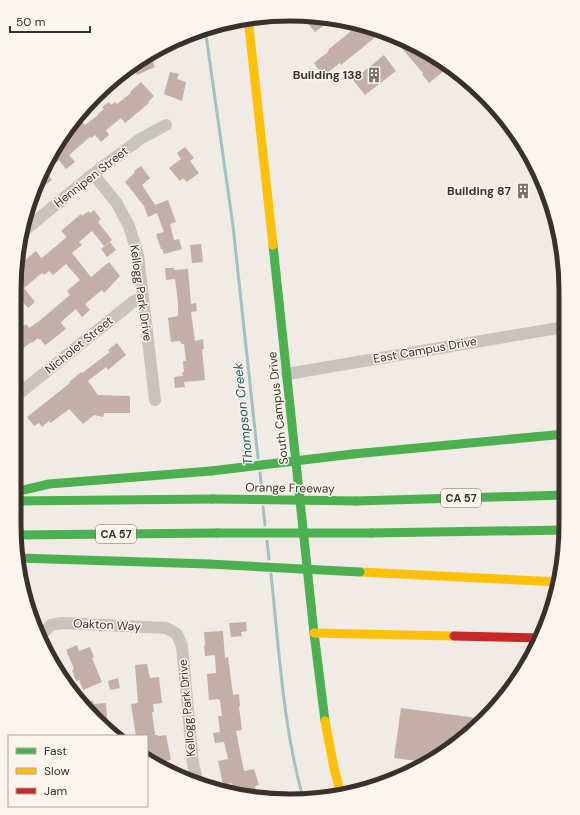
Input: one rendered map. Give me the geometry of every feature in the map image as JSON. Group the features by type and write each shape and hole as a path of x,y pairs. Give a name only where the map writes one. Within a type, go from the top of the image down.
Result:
{"main road":[{"name":"South Campus Drive","path":"249,24 314,633 324,716 340,789"},
{"path":"491,440 559,429"},
{"path":"21,491 49,484 211,471 353,454 559,434"},
{"name":"Orange Freeway","path":"21,501 213,499 356,501 559,495"},
{"name":"CA 57","path":"21,534 371,533 559,530"},
{"path":"23,558 209,564 553,582"},
{"path":"445,577 551,590"},
{"path":"314,633 534,638"}],"street":[{"name":"Hennipen Street","path":"28,227 93,174 140,139 166,125"},
{"name":"Kellogg Park Drive","path":"93,174 116,202 129,226 138,254 155,400"},
{"name":"Nicholet Street","path":"21,392 134,301 143,298"},
{"name":"East Campus Drive","path":"286,374 559,328"},
{"name":"Oakton Way","path":"43,633 51,625 62,623 166,628 177,634"},
{"name":"Kellogg Park Drive","path":"177,634 182,646 193,764 197,777"}],"building":[{"path":"307,22 327,23 315,32"},
{"path":"354,29 377,36 341,65 340,63 323,76 314,63 328,52 329,49"},
{"path":"398,44 424,57 445,70 429,83 422,74 423,73"},
{"name":"Building 138","path":"384,55 396,71 365,95 353,80"},
{"path":"152,59 155,67 137,75 135,70"},
{"path":"170,72 179,74 177,79 186,82 182,101 164,94"},
{"path":"141,82 154,96 148,102 149,103 125,123 121,118 106,130 109,135 101,142 95,135 91,138 90,137 69,155 75,162 66,169 59,160 51,168 66,141 81,121 85,125 104,109 102,107 109,102 111,105 115,102 117,104 131,93 130,92"},
{"path":"185,147 194,158 190,161 199,173 187,182 183,178 180,181 169,168 181,159 177,153"},
{"path":"141,166 150,178 142,185 155,205 168,200 176,222 170,224 174,240 179,239 182,249 164,254 156,234 164,232 157,213 148,217 144,206 125,182 135,172 134,171"},
{"path":"48,174 52,180 40,189"},
{"path":"94,210 101,219 98,222 112,240 104,246 92,231 79,242 82,245 72,253 91,277 109,262 120,276 104,293 102,290 85,304 90,310 82,317 76,309 63,320 61,323 66,329 48,343 45,345 38,338 21,350 21,328 26,324 29,328 38,322 70,295 67,291 80,280 66,264 53,275 49,271 44,275 42,273 24,288 35,302 28,308 21,300 23,262 36,251 41,258 43,257 67,237 61,231 81,214 82,216 89,211 90,213"},
{"path":"110,242 116,250 107,257 101,249"},
{"path":"201,244 203,262 192,263 190,245"},
{"path":"165,268 174,268 174,270 188,269 191,304 196,303 197,311 191,312 195,341 203,339 204,349 202,349 205,380 184,382 185,387 175,388 174,377 183,376 183,361 186,361 184,344 180,341 171,342 168,318 178,316 178,302 175,279 166,280"},
{"path":"117,343 126,355 108,370 106,367 88,381 98,395 130,396 130,413 104,413 103,417 94,415 83,424 69,409 51,423 49,421 42,427 39,423 34,426 27,417 70,383 69,382 81,372 82,373 110,352 108,350"},
{"path":"246,622 247,631 241,632 242,636 231,637 229,623"},
{"path":"223,631 225,658 228,657 233,695 239,694 242,730 236,731 244,771 254,769 259,785 255,786 256,789 251,790 251,791 239,789 238,786 233,787 232,783 223,785 218,761 228,759 224,742 215,743 213,733 220,732 218,716 222,716 220,700 209,700 207,674 216,673 215,655 205,656 204,632"},
{"path":"77,645 79,651 90,647 94,657 92,658 102,682 83,690 79,680 76,681 72,670 74,669 66,650"},
{"path":"147,664 150,678 159,677 162,703 153,704 154,712 152,712 155,735 166,735 171,760 162,762 148,754 148,735 136,735 131,704 138,703 135,665"},
{"path":"118,678 120,688 110,690 108,681"},
{"path":"88,701 93,701 94,704 106,703 107,722 100,715"},
{"path":"401,708 477,718 454,738 418,761 394,758"}],"waterway":[{"name":"Thompson Creek","path":"206,34 233,226 258,458"},
{"name":"Thompson Creek","path":"260,473 262,491"},
{"name":"Thompson Creek","path":"263,507 265,525"},
{"name":"Thompson Creek","path":"267,541 269,559"},
{"name":"Thompson Creek","path":"271,574 286,715 296,771 302,793"}],"traffic: fast":[{"path":"273,245 314,633 325,721"},
{"path":"353,454 559,435"},
{"path":"211,471 353,454"},
{"path":"21,491 49,484 211,471"},
{"path":"356,501 559,495"},
{"path":"21,501 213,499"},
{"path":"213,499 356,501"},
{"path":"371,533 559,530"},
{"path":"22,535 217,533"},
{"path":"217,533 371,533"},
{"path":"23,558 209,564"},
{"path":"209,564 360,572"}],"traffic: slow":[{"path":"249,24 273,245"},
{"path":"360,572 553,582"},
{"path":"314,633 454,636"},
{"path":"325,721 340,789"}],"traffic: jam":[{"path":"454,636 534,638"}],"place":[{"name":"Building 138","path":"374,75"},
{"name":"Building 87","path":"523,191"}]}
